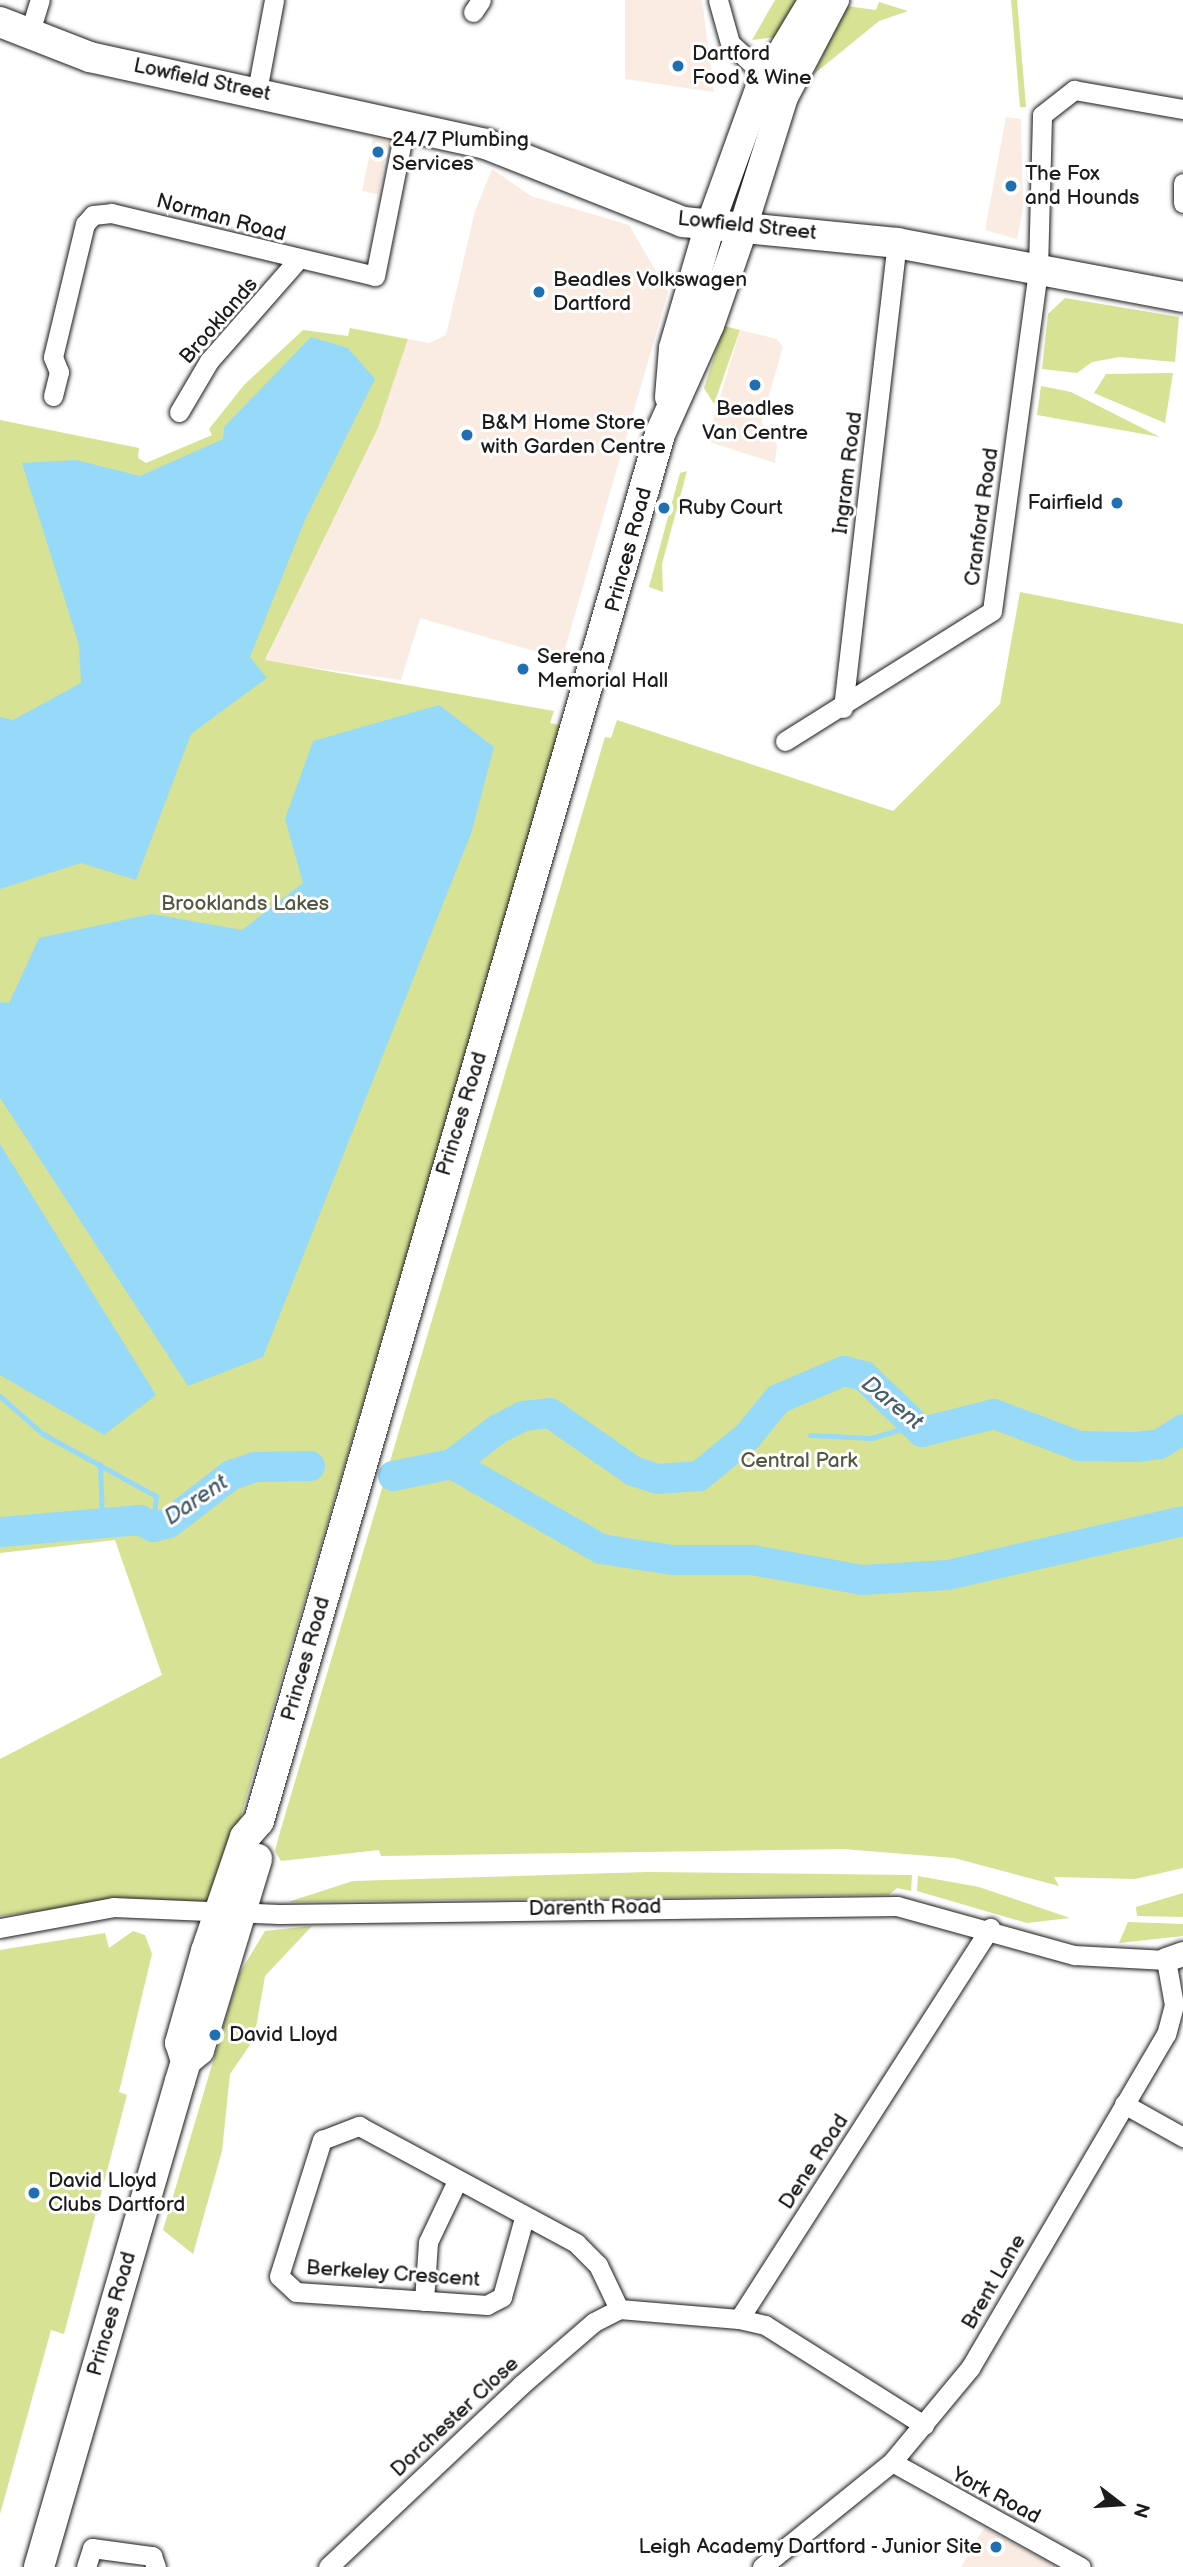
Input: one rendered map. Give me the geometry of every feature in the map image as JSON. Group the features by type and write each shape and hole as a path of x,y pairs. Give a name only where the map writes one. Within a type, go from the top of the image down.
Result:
{"main road":[{"name":"Princes Road","path":"39,2567 186,2061 199,2050 233,1914 245,1837 259,1821 669,407 674,348 710,225 785,68 813,0"},
{"name":"Princes Road","path":"669,407 700,349 743,227 785,68 835,0"},
{"name":"Lowfield Street","path":"0,22 90,57 486,144 672,219 897,243 1183,297"}],"street":[{"path":"29,35 40,0"},
{"path":"257,92 274,0"},
{"path":"718,0 722,28 738,49 785,68"},
{"name":"Cranford Road","path":"785,741 844,708 992,611 1038,269 1042,115 1074,90 1183,108"},
{"name":"Norman Road","path":"53,396 59,372 53,357 85,224 93,215 111,212 296,262 375,276 405,127"},
{"path":"1183,184 1183,203"},
{"name":"Ingram Road","path":"844,708 897,243"},
{"name":"Brooklands","path":"179,412 209,361 296,262"},
{"name":"Darenth Road","path":"0,1928 113,1907 233,1914 897,1906 990,1928 1074,1955 1174,1957"},
{"name":"Dene Road","path":"739,2319 990,1928"},
{"name":"Brent Lane","path":"762,2567 892,2462 970,2368 1172,2019 1174,1957"},
{"path":"1124,2104 1183,2137"},
{"name":"Berkeley Crescent","path":"524,2218 502,2297 487,2305 296,2292 279,2276 322,2140 359,2126 576,2244 598,2266 619,2309"},
{"path":"424,2301 428,2242 457,2181"},
{"path":"619,2309 739,2319 765,2325 924,2425"},
{"name":"Dorchester Close","path":"328,2567 521,2385 594,2322 619,2309"},
{"name":"York Road","path":"892,2462 1081,2567"},
{"path":"86,2567 92,2548 152,2556 156,2567"}],"shaded area":[{"path":"625,0 702,0 714,92 625,79"},
{"path":"1006,117 1021,119 1023,209 1017,239 985,230"},
{"path":"373,138 388,141 378,194 362,191"},
{"path":"492,169 531,196 629,225 668,292 562,659 420,618 401,680 265,661 378,428 408,339 429,343 446,335 475,211"},
{"path":"740,330 777,339 783,347 761,422 777,445 775,463 707,441"},
{"name":"Leigh Academy Dartford - Junior Site","path":"984,2528 1057,2567 961,2567"}],"green space":[{"path":"775,0 800,0 775,37 752,40"},
{"path":"1011,0 1017,0 1026,107 1020,107"},
{"path":"879,2 908,11 879,21 814,74 846,6 876,10"},
{"path":"1065,298 1179,317 1175,362 1120,357 1092,362 1077,373 1042,369 1048,314"},
{"path":"724,326 740,330 714,404 704,388"},
{"name":"Brooklands Lakes","path":"350,328 408,339 378,428 265,660 554,711 550,723 563,726 221,1883 207,1902 108,1903 0,1916 0,1759 162,1675 115,1540 0,1553 0,420 139,448 138,458 146,463 212,435 209,429 244,385 303,330 348,336"},
{"path":"1173,373 1165,423 1094,393 1106,374"},
{"path":"1041,386 1071,392 1160,437 1037,415"},
{"path":"687,471 662,564 663,592 649,587 680,473"},
{"name":"Central Park","path":"1020,592 1183,624 1183,1868 1135,1879 1054,1877 1059,1886 954,1858 843,1849 381,1856 379,1850 281,1861 275,1851 280,1832 605,737 611,738 617,720 893,811 1000,704"},
{"path":"648,1872 912,1875 911,1891 897,1888 889,1895 288,1902 353,1881"},
{"path":"918,1876 979,1887 1070,1918 1027,1923 917,1891"},
{"path":"1183,1893 1183,1917 1137,1916 1136,1907"},
{"path":"1128,1922 1183,1924 1183,1936 1119,1943"},
{"path":"312,1926 265,1976 254,2039 230,2074 222,2151 193,2254 163,2230 239,1974 265,1931"},
{"name":"David Lloyd Clubs Dartford","path":"133,1931 145,1935 152,1954 119,2092 127,2095 64,2334 51,2330 0,2514 0,1950 105,1933 109,1948"},
{"path":"205,2051 55,2567 51,2567 174,2150"}],"water":[{"path":"311,337 348,348 375,379 305,520 250,657 267,678 191,734 136,880 81,863 0,889 0,717 13,720 81,683 79,645 22,463 76,460 140,476 223,439 224,427"},
{"path":"439,705 494,747 472,831 263,1357 188,1386 0,1098 0,1002 9,1003 39,938 152,914 242,930 303,883 285,819 313,741"},
{"path":"0,1144 156,1395 104,1435 0,1375"}],"waterway":[{"name":"Darent","path":"393,1476 452,1464 498,1429 523,1416 550,1413 633,1471 658,1479 699,1476 747,1437 778,1399 844,1371 864,1376 922,1432 994,1414 1079,1446 1136,1447 1160,1444 1183,1429"},
{"path":"0,1396 43,1434 156,1496 153,1527"},
{"path":"810,1435 872,1438 911,1426"},
{"path":"100,1464 102,1522"},
{"name":"Darent","path":"452,1464 601,1549 672,1560 752,1560 862,1580 948,1575 1183,1521"},
{"name":"Darent","path":"0,1532 140,1520 153,1527 169,1523 231,1475 255,1467 310,1466"}],"place":[{"name":"Dartford Food & Wine","path":"678,66"},
{"name":"24/7 Plumbing Services","path":"378,152"},
{"name":"The Fox and Hounds","path":"1011,186"},
{"name":"Beadles Volkswagen Dartford","path":"539,292"},
{"name":"Beadles Van Centre","path":"755,385"},
{"name":"B&M Home Store with Garden Centre","path":"467,435"},
{"name":"Fairfield","path":"1117,503"},
{"name":"Ruby Court","path":"664,508"},
{"name":"Serena Memorial Hall","path":"523,669"},
{"name":"David Lloyd","path":"215,2035"},
{"name":"David Lloyd Clubs Dartford","path":"34,2193"},
{"name":"Leigh Academy Dartford - Junior Site","path":"996,2547"}]}
